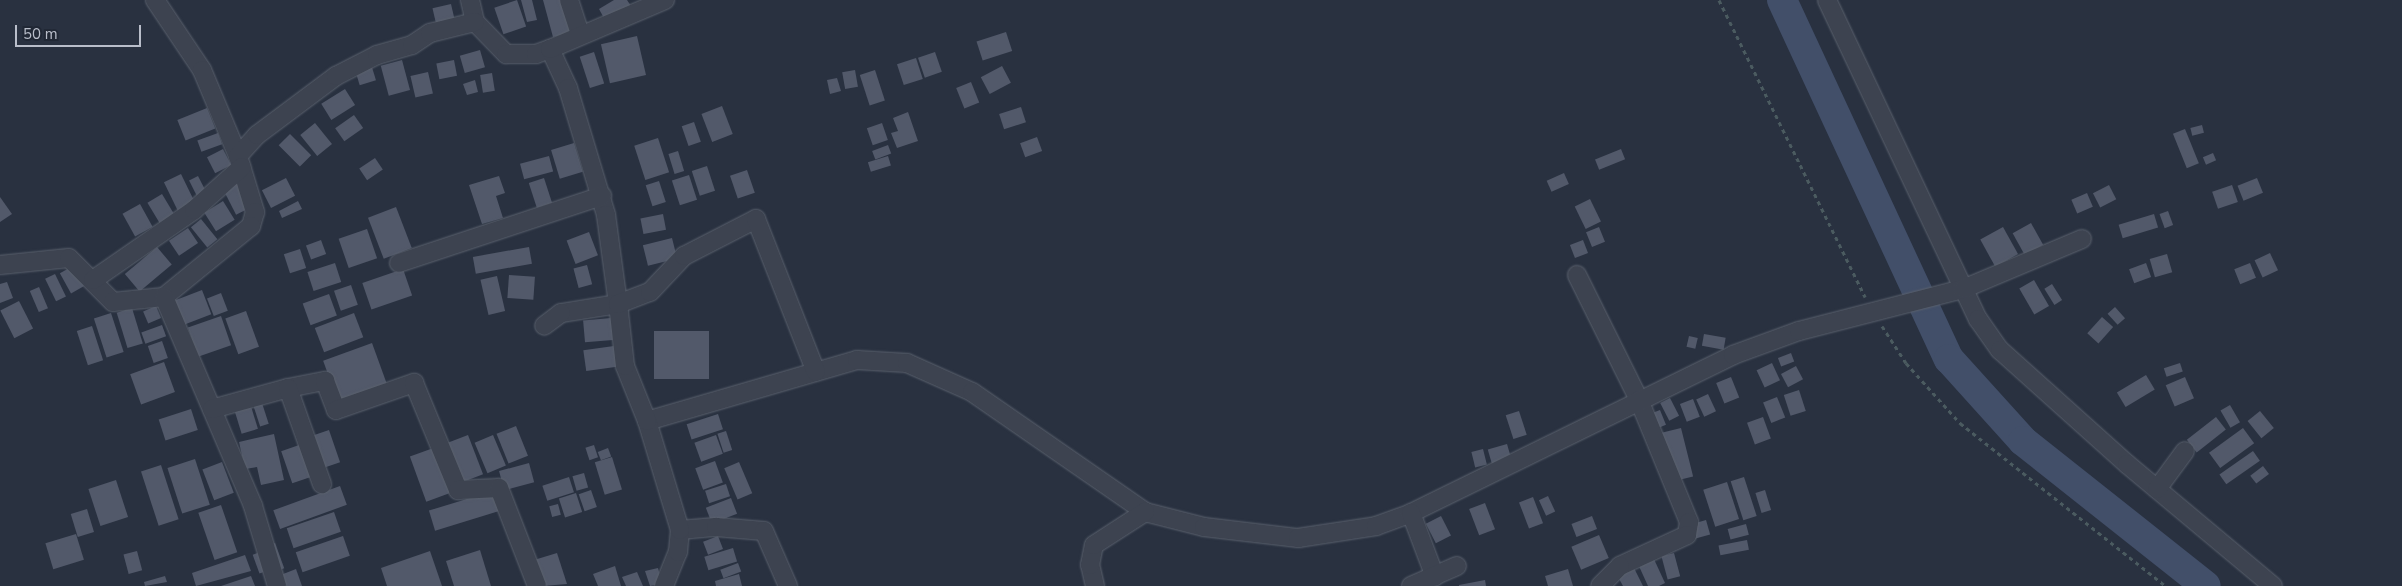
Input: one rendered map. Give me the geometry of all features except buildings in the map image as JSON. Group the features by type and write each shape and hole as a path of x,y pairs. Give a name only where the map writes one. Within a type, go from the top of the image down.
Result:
{"street":[{"path":"0,265 69,258 113,302 164,297 251,226 255,212 240,162 202,70 155,0"},
{"path":"470,0 475,22 506,54 536,54 665,0"},
{"path":"569,0 580,34"},
{"path":"1827,0 1961,289 1978,319 2000,350 2158,489 2273,586"},
{"path":"93,280 194,210 284,113 336,76 377,55 412,45 430,33 475,22"},
{"path":"550,49 568,88 602,196 614,253 625,366 647,420 680,530 678,552 664,586"},
{"path":"399,263 602,196"},
{"path":"544,326 562,313 618,304 650,292 684,256 756,219 816,372"},
{"path":"647,420 857,360 907,363 972,392 1145,512 1204,527 1298,538 1376,526 1411,514 1462,492 1639,400 1733,355 1799,331 1961,289 2082,239"},
{"path":"1577,275 1639,400 1690,531 1666,548 1620,566 1600,586"},
{"path":"164,297 254,506 277,586"},
{"path":"212,409 288,388 325,381 336,410 414,383 458,490 499,488 537,586"},
{"path":"288,388 322,484"},
{"path":"2158,489 2185,451"},
{"path":"1095,586 1090,565 1094,545 1145,512"},
{"path":"1411,514 1435,577"},
{"path":"680,530 716,527 764,532 788,586"},
{"path":"1410,586 1435,577 1457,566"}],"waterway":[{"path":"1782,0 1949,359 2023,441 2206,586"}]}
